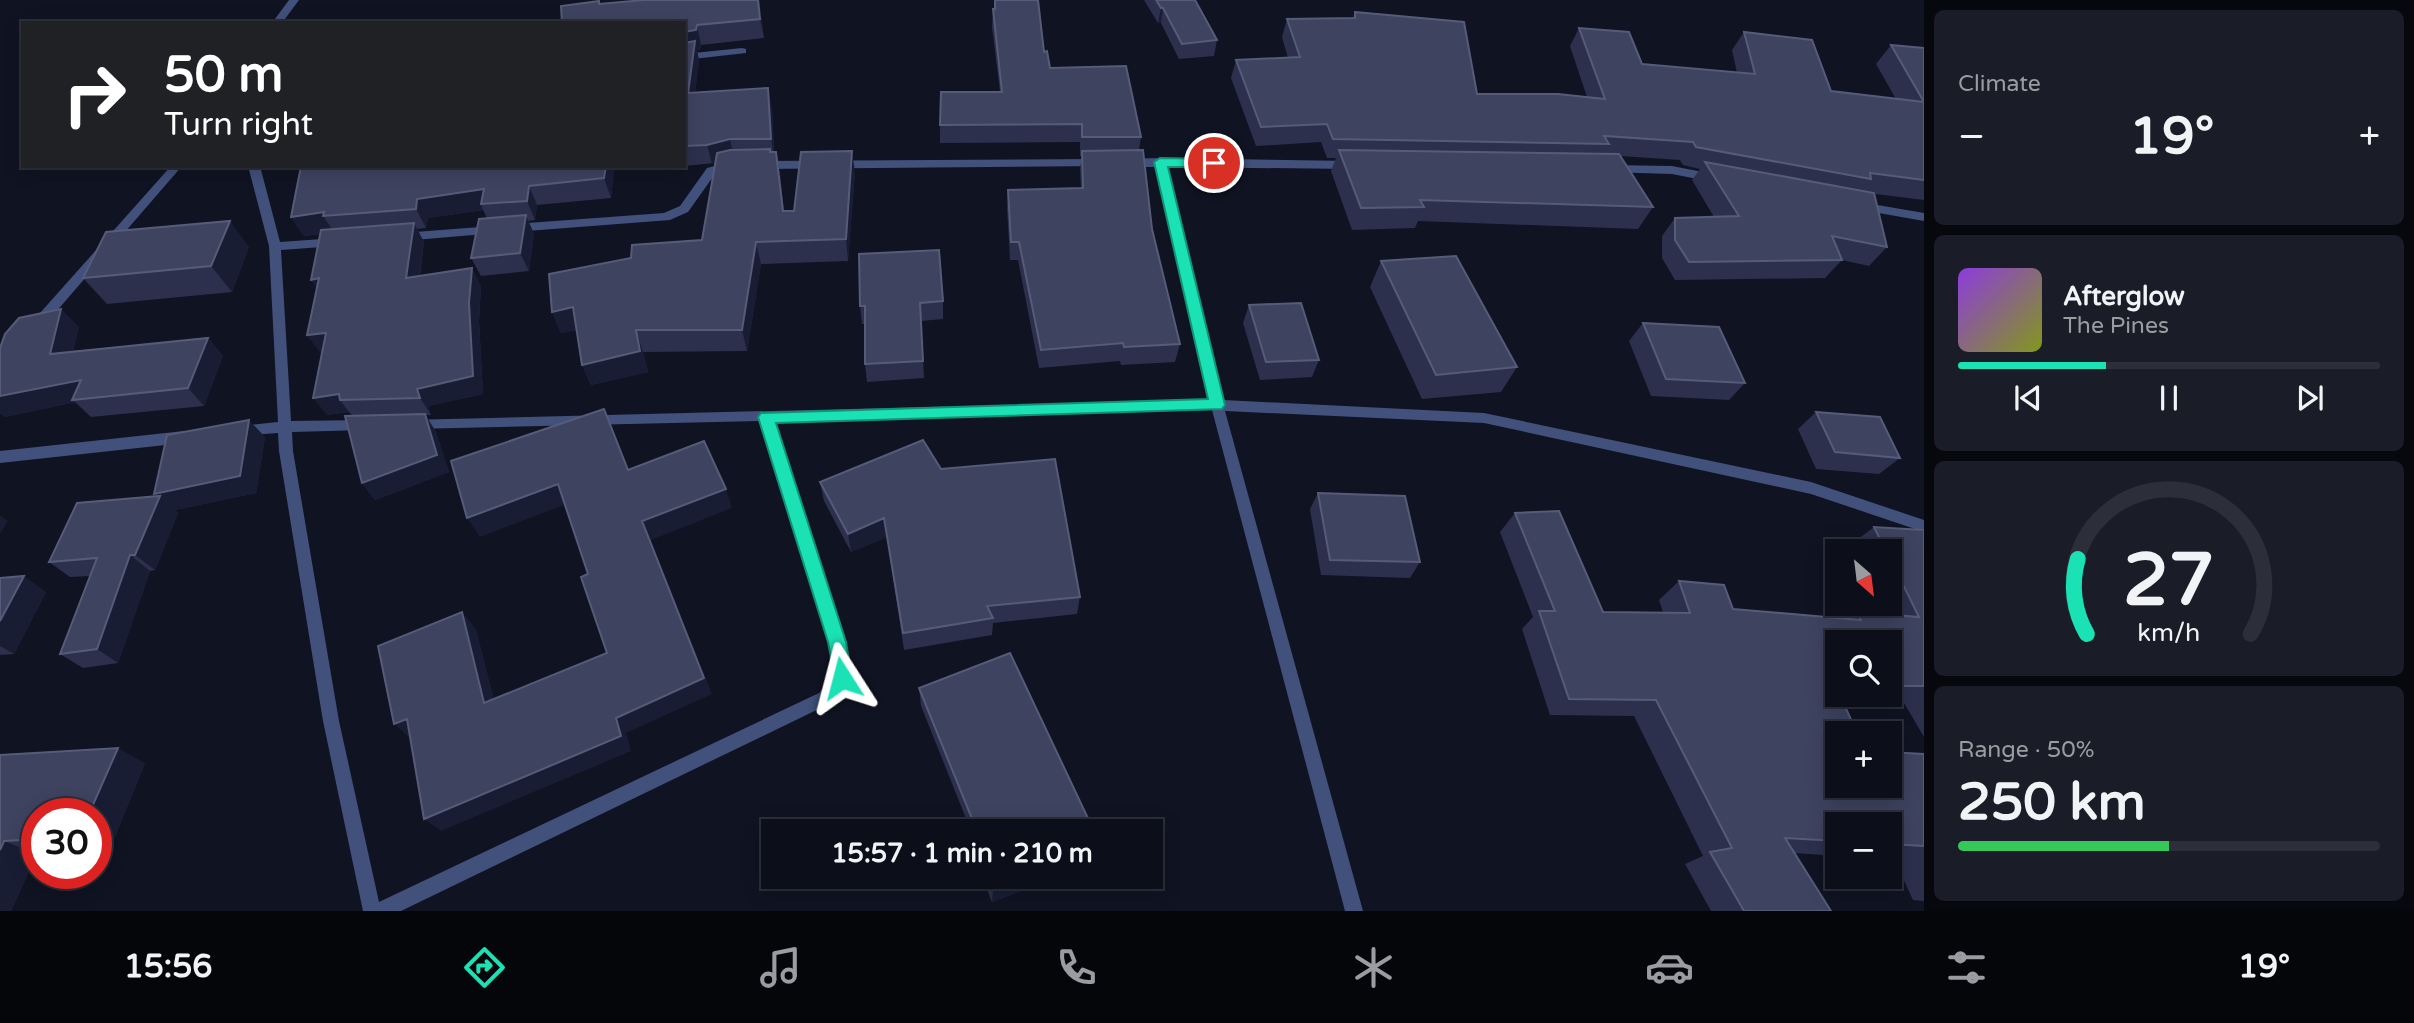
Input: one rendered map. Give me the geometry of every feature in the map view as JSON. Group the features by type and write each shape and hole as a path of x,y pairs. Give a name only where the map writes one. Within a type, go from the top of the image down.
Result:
{"street":[{"path":"278,21 294,0"},
{"path":"686,57 742,51"},
{"path":"1160,162 1217,405 1354,911"},
{"path":"383,238 666,217 684,209 711,171 734,165 1160,162 1368,166"},
{"path":"28,334 175,168"},
{"path":"255,168 275,246 284,426 331,721 372,911"},
{"path":"1603,169 1672,170 1725,181"},
{"path":"1844,203 1924,217"},
{"path":"275,246 343,241"},
{"path":"230,432 284,426 1217,405 1484,418 1811,488 1924,526"},
{"path":"381,911 825,698 842,678 837,642 766,417"},
{"path":"0,457 203,435"}],"building":[{"path":"644,0 758,0 760,19 697,25 696,30 686,32 686,21 562,21 561,6 599,1 599,4"},
{"path":"995,0 1038,0 1044,52 1047,51 1050,68 1126,66 1141,137 1082,137 1082,124 940,125 941,92 1002,92 993,9"},
{"path":"1156,0 1195,0 1217,40 1182,44"},
{"path":"1355,12 1464,22 1477,94 1558,94 1605,99 1579,28 1629,32 1642,64 1755,74 1744,32 1812,40 1831,91 1924,102 1924,180 1870,173 1871,179 1696,147 1693,142 1604,136 1609,144 1333,139 1327,124 1261,127 1236,60 1300,57 1287,19 1355,18"},
{"path":"695,41 688,93 768,88 771,139 730,139 707,145 686,146 686,43"},
{"path":"1891,45 1924,48 1924,102"},
{"path":"770,149 770,152 776,152 783,211 794,211 801,152 852,151 846,239 756,242 742,330 636,330 640,351 582,365 573,307 552,312 549,274 631,258 632,245 702,240 717,153"},
{"path":"1143,150 1152,229 1180,344 1124,347 1123,343 1041,350 1019,242 1011,242 1008,190 1083,188 1082,151"},
{"path":"1339,150 1619,154 1653,207 1420,200 1424,207 1361,208"},
{"path":"1705,162 1874,193 1887,247 1832,236 1842,260 1689,262 1675,240 1675,218 1739,216"},
{"path":"301,168 606,168 604,178 529,186 527,201 481,204 484,189 417,199 416,209 323,216 324,212 291,217"},
{"path":"526,215 520,253 471,258 479,219"},
{"path":"230,221 211,266 83,278 106,232"},
{"path":"414,223 406,278 472,268 469,303 473,376 417,389 420,398 340,400 339,394 313,398 326,333 307,335 319,278 311,280 321,230"},
{"path":"939,250 943,301 920,303 923,361 865,364 865,306 860,306 859,254"},
{"path":"1456,256 1517,367 1436,375 1381,261"},
{"path":"1301,303 1319,360 1266,362 1249,305"},
{"path":"61,309 50,354 208,338 188,388 72,400 81,380 0,396 0,348 5,334 19,318"},
{"path":"1643,323 1719,327 1745,383 1666,379"},
{"path":"604,409 628,470 704,441 726,489 642,521 704,678 616,718 621,736 424,819 407,719 394,724 378,646 462,612 484,703 607,653 581,577 588,574 558,484 467,518 451,461"},
{"path":"1816,412 1880,417 1900,458 1835,452"},
{"path":"425,414 437,455 362,483 345,416"},
{"path":"249,420 240,476 154,494 167,435"},
{"path":"923,440 941,469 1055,459 1080,597 987,606 993,618 903,633 884,518 848,534 820,482"},
{"path":"1318,493 1405,496 1420,562 1330,560"},
{"path":"160,496 135,555 130,555 97,649 60,654 97,558 49,562 77,503"},
{"path":"1559,511 1603,612 1690,613 1679,581 1724,585 1733,609 1861,620 1859,616 1919,617 1902,582 1902,539 1880,539 1874,527 1924,530 1924,686 1902,686 1902,630 1825,630 1825,707 1845,707 1852,721 1825,721 1825,798 1902,798 1902,753 1924,754 1924,846 1902,845 1902,812 1825,812 1825,840 1785,838 1831,911 1744,911 1710,852 1732,848 1656,700 1569,699 1539,611 1555,611 1515,513"},
{"path":"24,576 0,621 0,578"},
{"path":"1010,653 1088,819 972,819 919,688"},
{"path":"118,748 96,798 21,798 21,840 4,841 0,850 0,755"}],"route":[{"path":"842,678 837,642 766,417 1217,405 1160,162 1214,163"}]}
